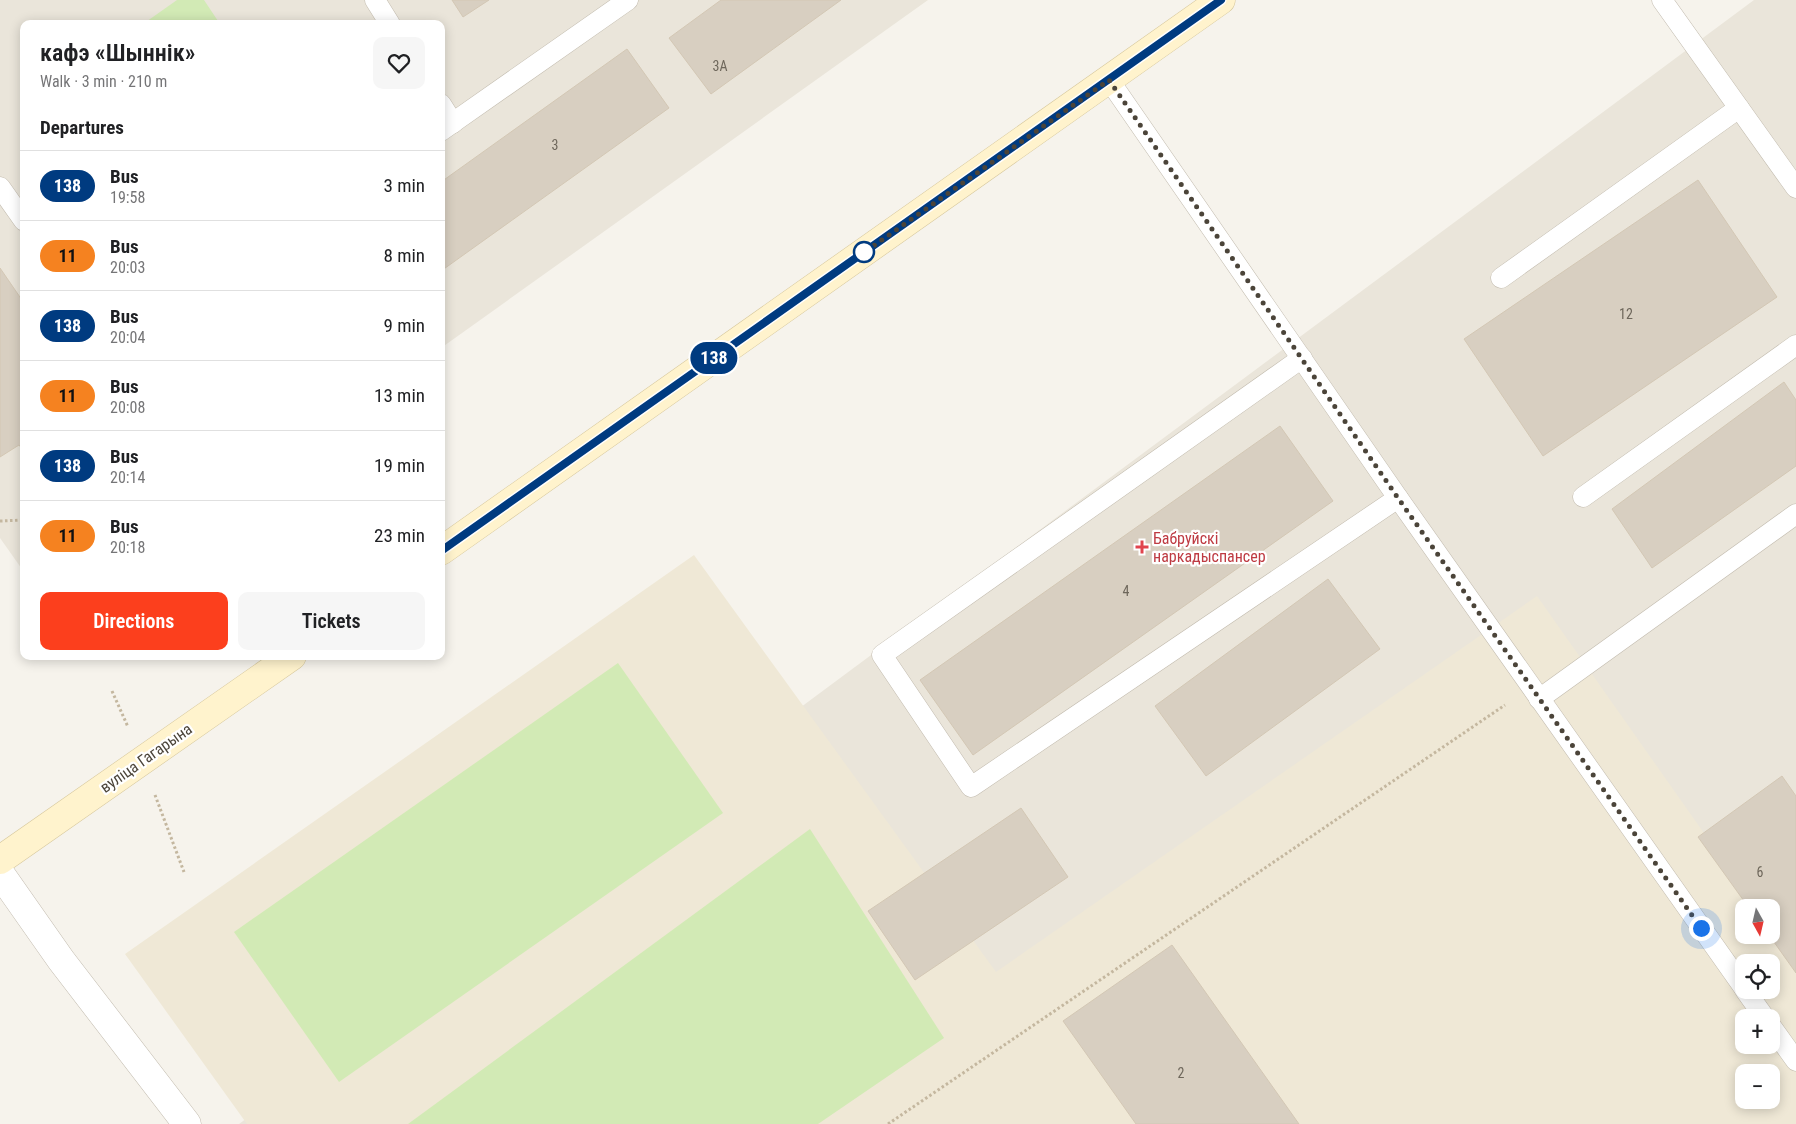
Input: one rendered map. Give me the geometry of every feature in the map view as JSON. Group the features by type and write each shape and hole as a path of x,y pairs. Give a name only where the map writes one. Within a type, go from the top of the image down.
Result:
{"main road":[{"path":"445,548 1221,0"},
{"name":"вуліца Гагарына","path":"0,860 286,660"}],"street":[{"path":"0,873 61,960 187,1124"}],"lane":[{"path":"375,0 388,20"},
{"path":"447,127 628,0"},
{"path":"1662,0 1796,188"},
{"path":"1109,80 1398,498 1735,975"},
{"path":"1501,278 1739,108"},
{"path":"0,188 20,216"},
{"path":"1583,497 1796,345"},
{"path":"1302,358 882,655 971,787 1398,498"},
{"path":"1536,693 1796,514"},
{"path":"1780,1039 1796,1061"}],"path":[{"path":"0,521 20,520"},
{"path":"888,1124 1536,693"}],"shaded area":[{"path":"0,0 928,0 445,345 445,20 20,20 20,566 0,538"},
{"path":"1754,0 1796,0 1796,1124 239,1124"},
{"path":"694,555 996,972 1537,596 1750,899 1735,899 1735,944 1779,944 1796,964 1796,1124 247,1124 125,954"}],"green space":[{"path":"177,0 204,0 217,20 149,20"},
{"path":"618,663 723,813 339,1082 234,932"},
{"path":"810,829 944,1038 818,1124 408,1124"}],"building":[{"path":"452,0 489,0 463,17"},
{"path":"721,0 841,0 711,94 669,38"},
{"path":"627,49 669,108 445,268 445,179"},
{"path":"1698,180 1777,297 1543,456 1464,339"},
{"path":"0,268 20,297 20,446 19,445 0,457"},
{"path":"1784,382 1796,400 1796,466 1652,568 1612,509"},
{"path":"1280,426 1333,501 973,755 920,680"},
{"path":"1328,579 1380,649 1206,776 1155,706"},
{"path":"1782,776 1796,796 1796,973 1775,944 1780,944 1780,899 1743,899 1698,837"},
{"path":"1021,808 1068,877 915,980 868,911"},
{"path":"1172,945 1299,1124 1136,1124 1063,1021"}],"bus line":[{"name":"138","path":"445,548 1221,0"}],"place":[{"name":"Бабруйскі наркадыспансер","path":"1142,547"}],"route":[{"path":"864,252 862,254 1109,80 1398,498 1701,928"}]}
